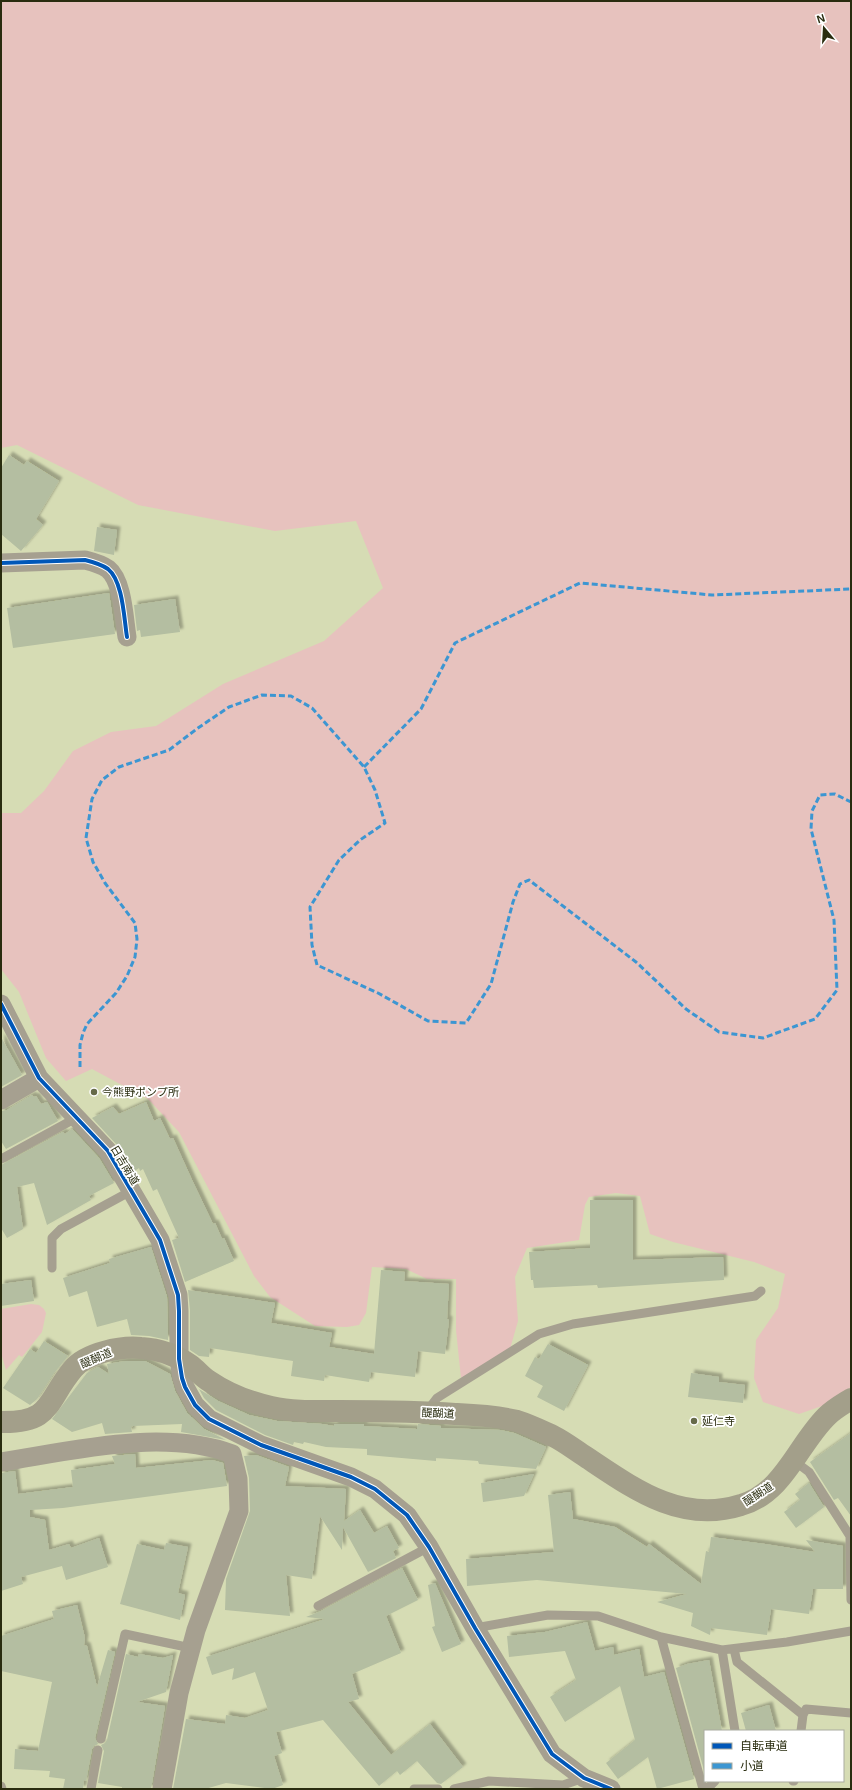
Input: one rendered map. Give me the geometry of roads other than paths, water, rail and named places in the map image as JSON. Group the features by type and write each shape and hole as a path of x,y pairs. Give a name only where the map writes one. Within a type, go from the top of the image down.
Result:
{"main road":[{"name":"醍醐道","path":"1,1422 22,1420 39,1415 46,1409 74,1367 99,1354 112,1350 139,1347 160,1351 180,1359 189,1364 206,1380 222,1389 255,1403 272,1408 308,1412 426,1412 478,1415 516,1421 557,1438 609,1473 662,1502 687,1510 710,1510 744,1505 777,1482 811,1435 828,1416 851,1399"}],"street":[{"path":"1,563 84,560 97,563 108,569 115,578 119,589 127,637"},
{"name":"日吉南道","path":"1,1004 39,1078 108,1151 160,1240 178,1295 180,1311 180,1359 185,1388 195,1405 209,1419 262,1445 352,1476 375,1489 407,1515 429,1547 475,1628 552,1754 584,1778 611,1789"},
{"path":"1,1100 39,1078"},
{"path":"1,1462 119,1443 171,1443 216,1448 232,1454 238,1480 239,1511 191,1648 179,1693 162,1789"}],"lane":[{"path":"1,1158 76,1118"},
{"path":"52,1268 52,1238 61,1229 130,1191"},
{"path":"426,1412 437,1398 539,1334 573,1324 755,1296 761,1291"},
{"path":"794,1460 809,1472 850,1536 851,1600"},
{"path":"318,1606 429,1547"},
{"path":"475,1628 548,1614 578,1614 598,1616 661,1637 722,1650 851,1631"},
{"path":"101,1739 125,1634 191,1648"},
{"path":"661,1637 703,1789"},
{"path":"734,1649 737,1662 803,1715"},
{"path":"722,1650 735,1730"},
{"path":"800,1730 803,1715 806,1709 851,1714"},
{"path":"91,1789 98,1750"},
{"path":"454,1789 489,1781 563,1785 584,1778"},
{"path":"414,1789 438,1789"}],"place":[{"name":"今熊野ポンプ所","path":"94,1092"},
{"name":"延仁寺","path":"694,1421"}]}
